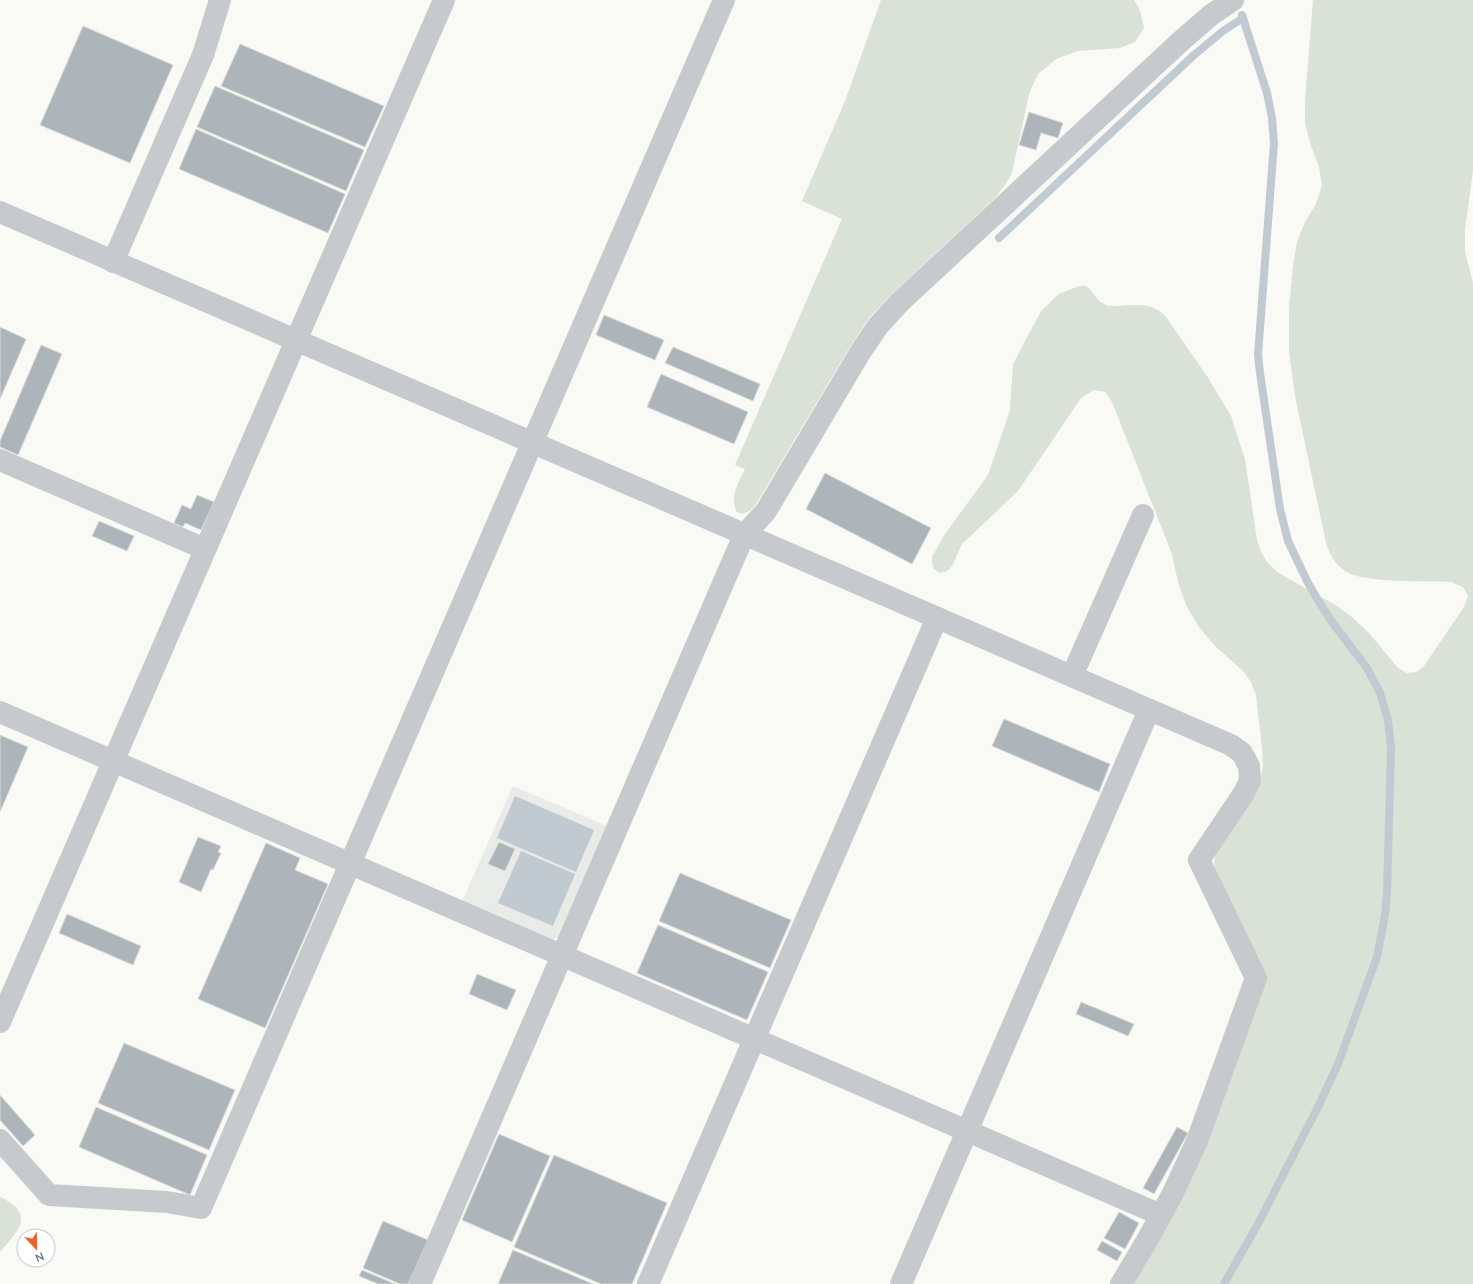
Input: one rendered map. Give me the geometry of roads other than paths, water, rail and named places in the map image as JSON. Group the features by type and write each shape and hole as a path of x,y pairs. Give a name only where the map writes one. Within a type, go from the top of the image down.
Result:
{"street":[{"path":"113,262 203,56 220,0"},
{"path":"0,1022 444,0"},
{"path":"0,1140 49,1195 167,1202 201,1208 724,0"},
{"path":"420,1284 744,535 766,511 861,351 878,326 900,302 1175,46 1211,15 1233,0"},
{"path":"0,212 1231,745 1242,754 1249,766 1250,780 1244,793 1199,860 1256,978 1197,1141 1173,1193 1121,1284"},
{"path":"0,460 205,549"},
{"path":"1072,676 1143,515"},
{"path":"648,1284 937,618"},
{"path":"901,1284 1150,710"},
{"path":"0,712 1161,1215"}],"waterway":[{"path":"1224,1284 1258,1224 1319,1105 1338,1064 1377,957 1385,915 1387,894 1391,748 1388,720 1380,693 1367,668 1332,622 1307,581 1288,541 1280,509 1258,355 1274,143 1272,118 1267,93 1242,15"},
{"path":"999,238 1194,55 1223,31 1243,18"}]}
